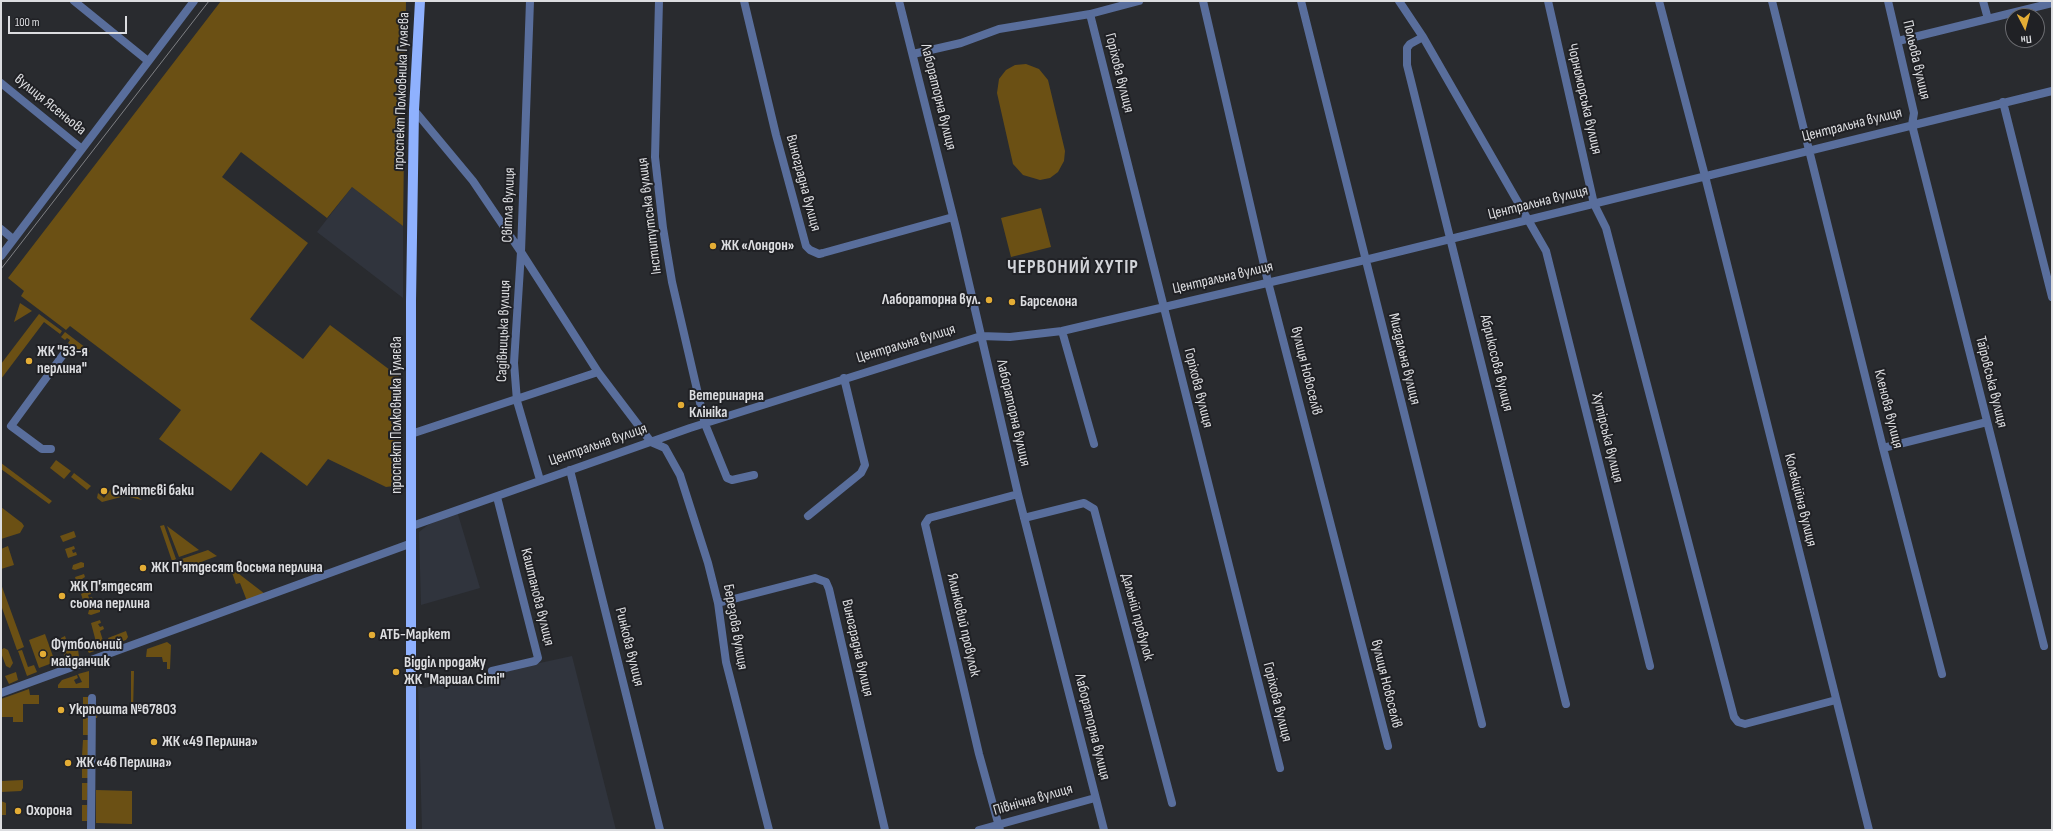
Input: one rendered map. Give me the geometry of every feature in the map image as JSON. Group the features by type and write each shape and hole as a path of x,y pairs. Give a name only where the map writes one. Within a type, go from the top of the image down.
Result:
{"main road":[{"name":"проспект Полковника Гуляєва","path":"411,830 411,434 414,110 420,1"}],"street":[{"path":"74,1 148,61"},
{"path":"1,256 194,1"},
{"name":"Світла вулиця","path":"530,1 521,252 598,372 651,442"},
{"name":"Інститутська вулиця","path":"658,1 656,157 663,228 672,282 705,424 727,478 732,480 754,475"},
{"name":"Виноградна вулиця","path":"744,1 776,135 806,246 810,250 819,254 953,217"},
{"name":"Лабораторна вулиця","path":"898,1 913,54 953,217 1018,494 1104,830"},
{"path":"913,54 961,42 999,29 1090,14 1139,1"},
{"name":"вулиця Новоселів","path":"1203,1 1268,282 1388,746"},
{"name":"Мигдальна вулиця","path":"1301,1 1482,724"},
{"path":"1399,1 1423,37 1530,220"},
{"name":"Чорноморська вулиця","path":"1548,1 1594,204"},
{"name":"Колекційна вулиця","path":"1659,1 1705,176 1869,830"},
{"name":"Кленова вулиця","path":"1772,1 1883,448 1942,674"},
{"name":"Польова вулиця","path":"1888,1 1914,113 1912,125"},
{"path":"1983,1 1988,19"},
{"path":"1898,41 2052,3"},
{"name":"Горіхова вулиця","path":"1090,14 1280,768"},
{"name":"Абрикосова вулиця","path":"1423,37 1410,44 1407,48 1407,65 1566,704"},
{"name":"вулиця Ясеньова","path":"1,83 82,149"},
{"name":"Центральна вулиця","path":"412,526 651,442 844,378 981,336 1010,337 1062,331 1530,220 2052,91"},
{"path":"2003,102 2052,297"},
{"path":"414,110 473,181 521,252"},
{"name":"Таїровська вулиця","path":"1912,125 2044,646"},
{"path":"1594,204 1606,228 1734,716 1738,722 1745,724 1836,700"},
{"name":"Хутірська вулиця","path":"1530,220 1546,250 1650,666"},
{"path":"1,229 13,239"},
{"name":"Садівницька вулиця","path":"521,252 514,363 517,399 540,480"},
{"path":"1062,331 1094,444"},
{"path":"51,449 42,449 11,426 68,348"},
{"path":"411,434 598,372"},
{"path":"808,516 861,473 865,465 844,378"},
{"path":"1883,448 1987,422"},
{"name":"Березова вулиця","path":"651,442 665,448 680,475 701,536 718,603 726,662 769,830"},
{"name":"Ринкова вулиця","path":"570,470 660,830"},
{"name":"Ялинковий провулок","path":"999,827 979,754 925,524 929,518 1018,494"},
{"name":"Каштанова вулиця","path":"492,671 535,661 538,658 497,497"},
{"name":"Дальній провулок","path":"1024,518 1084,503 1094,509 1172,803"},
{"path":"1,693 191,625 412,543"},
{"name":"Виноградна вулиця","path":"718,603 815,578 826,582 829,589 885,830"},
{"path":"91,830 92,698"},
{"name":"Північна вулиця","path":"979,830 999,827 1095,798"}],"shaded area":[{"path":"221,1 406,1 403,226 352,187 327,218 241,152 222,177 308,243 250,319 303,359 330,325 402,379 401,485 386,487 328,459 307,486 261,452 231,491 159,439 181,410 70,326 66,330 21,296 24,291 8,278"},
{"path":"1026,64 1039,69 1048,80 1065,151 1064,161 1058,172 1050,178 1040,180 1023,175 1013,164 997,93 999,79 1006,70 1015,65"},
{"path":"352,187 403,226 403,298 317,232"},
{"path":"1041,208 1051,247 1011,257 1001,218"},
{"path":"20,303 32,311 14,322"},
{"path":"39,314 62,331 60,334 44,322 1,379 1,364"},
{"path":"65,332 90,351 86,356 68,343 70,340 67,338 65,340 61,337"},
{"path":"56,460 71,471 64,479 50,468"},
{"path":"1,463 52,501 49,504 1,469"},
{"path":"74,473 91,486 87,490 71,477"},
{"path":"123,486 142,500 125,496 102,502 97,498 98,493 104,498 111,489 117,493"},
{"path":"1,507 22,523 24,526 20,533 1,539"},
{"path":"457,511 480,588 421,605 419,532 428,525"},
{"path":"164,525 176,559 172,561 160,526"},
{"path":"167,526 199,550 179,557"},
{"path":"74,531 76,537 63,542 60,536"},
{"path":"8,546 14,565 1,569 1,549"},
{"path":"74,546 75,549 72,550 73,553 76,552 77,555 68,558 65,549"},
{"path":"208,550 217,556 180,570 175,568 173,562"},
{"path":"81,562 84,563 84,567 75,570 72,569 73,565"},
{"path":"230,567 265,594 247,601 240,583 236,584"},
{"path":"84,574 85,577 82,579 83,582 86,581 87,584 78,587 75,577"},
{"path":"1,584 24,647 17,650 1,605"},
{"path":"90,590 91,594 88,595 89,598 92,597 93,600 84,603 81,594"},
{"path":"97,607 100,608 100,612 91,615 88,614 89,610"},
{"path":"100,620 101,623 98,624 100,627 103,626 104,629 100,631 105,647 89,653 85,646 96,642 91,623"},
{"path":"126,631 128,637 126,640 112,645 110,644 108,638"},
{"name":"Футбольний майданчик","path":"45,634 55,662 39,668 29,640"},
{"path":"65,636 70,651 78,649 79,657 66,660 59,639"},
{"path":"167,642 171,645 170,669 167,669 167,662 163,662 162,657 146,657 147,649"},
{"path":"4,648 8,650 13,663 10,668 6,666 1,653 1,650"},
{"path":"22,650 28,667 34,665 37,672 27,676 18,651"},
{"path":"572,656 616,830 422,830 418,686 424,688"},
{"path":"89,671 89,688 58,688 58,685 62,680 77,675 78,678 74,680 76,684 82,682 78,674"},
{"path":"131,671 134,671 133,713 98,712 97,718 95,718 95,709 131,709"},
{"path":"16,672 18,680 9,684 5,676"},
{"path":"29,689 30,695 39,695 39,704 23,704 23,722 13,722 13,717 1,717 1,699"},
{"path":"83,697 89,697 89,713 83,713"},
{"path":"83,718 89,718 88,735 83,735"},
{"path":"83,740 88,740 88,756 82,756"},
{"path":"82,762 88,762 88,778 82,778"},
{"path":"23,780 23,788 21,791 1,792 1,781"},
{"path":"82,783 88,783 87,800 82,800"},
{"path":"96,790 132,791 132,824 96,823"},
{"path":"1,801 6,803 6,815 1,815"},
{"path":"82,805 87,805 87,821 82,821"}],"tram line":[{"path":"1,269 209,1"}],"place":[{"name":"ЖК «Лондон»","path":"713,246"},
{"name":"Лабораторна вул.","path":"989,300"},
{"name":"Барселона","path":"1012,302"},
{"name":"ЖК \"53-я перлина\"","path":"29,361"},
{"name":"Ветеринарна Клініка","path":"681,405"},
{"name":"Сміттєві баки","path":"104,491"},
{"name":"ЖК П'ятдесят восьма перлина","path":"143,568"},
{"name":"ЖК П'ятдесят сьома перлина","path":"62,596"},
{"name":"АТБ-Маркет","path":"372,635"},
{"name":"Футбольний майданчик","path":"43,654"},
{"name":"Відділ продажу ЖК \"Маршал Сіті\"","path":"396,672"},
{"name":"Укрпошта №67803","path":"61,710"},
{"name":"ЖК «49 Перлина»","path":"154,742"},
{"name":"ЖК «46 Перлина»","path":"68,763"},
{"name":"Охорона","path":"18,811"}],"district":[{"name":"ЧЕРВОНИЙ ХУТІР","path":"1073,268"}]}
